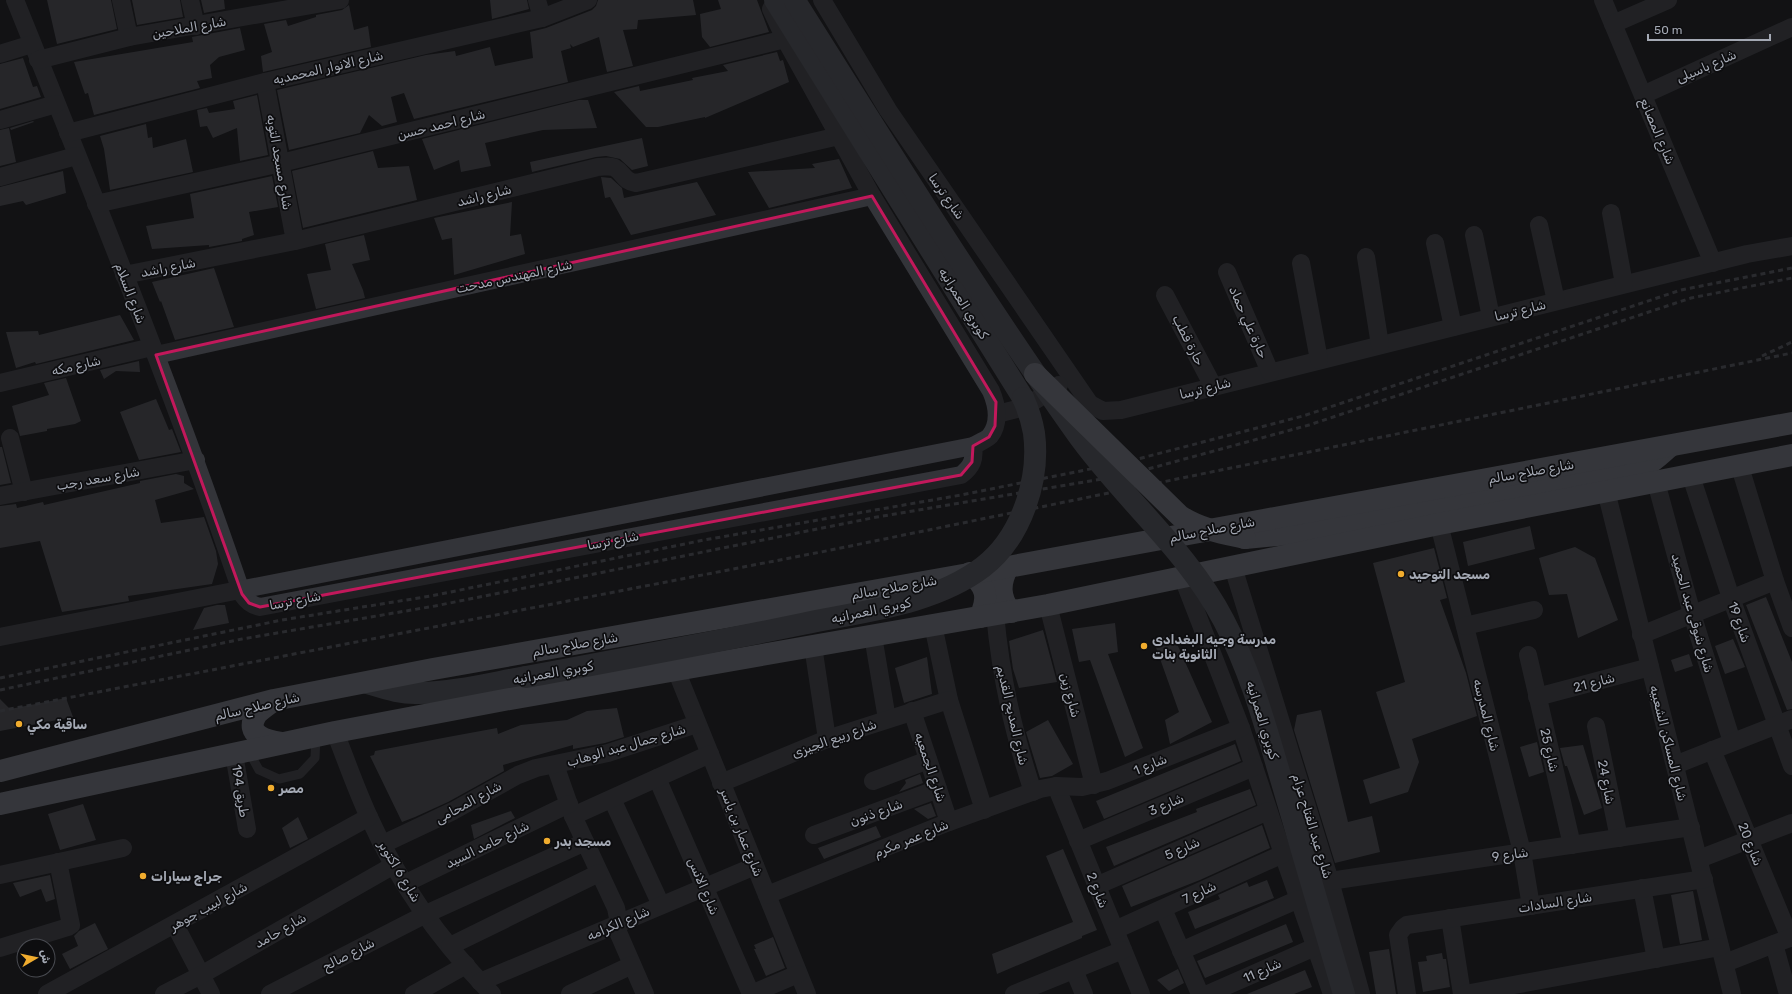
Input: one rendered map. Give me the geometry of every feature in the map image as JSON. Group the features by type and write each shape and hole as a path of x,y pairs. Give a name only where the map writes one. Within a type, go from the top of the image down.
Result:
{"highway":[{"path":"1035,374 1180,516 1192,524 1219,533 1245,538 1288,534 1641,467 1652,462 1670,446"},
{"name":"شارع صلاح سالم","path":"0,771 274,700 433,669 1008,567 1792,423"},
{"path":"0,804 326,734 676,670 1048,605 1233,568 1438,524 1792,456"},
{"path":"996,614 1005,605 1001,585 1003,575 1008,567"},
{"path":"970,573 980,581 985,593 986,606 996,614"},
{"path":"274,700 257,714 253,722 254,731 260,738 281,743"}],"street":[{"name":"شارع السلام","path":"15,0 196,460 240,589"},
{"path":"121,0 129,37"},
{"path":"190,0 196,26"},
{"name":"شارع الملاحين","path":"0,54 36,52 196,26 263,7 339,0"},
{"path":"536,0 542,18"},
{"name":"شارع الانوار المحمديه","path":"68,133 265,82 542,18 588,0"},
{"name":"شارع ترسا","path":"0,637 973,446 989,437 995,426 997,414 996,402 991,391 872,196 785,39 767,0"},
{"name":"كوبري العمرانيه","path":"788,0 1035,374 1077,434 1115,483 1196,575 1223,619 1246,667 1264,721 1344,994"},
{"name":"كوبري العمرانيه","path":"367,683 399,692 418,693 526,677 715,642 921,599 955,585 984,566 1014,531 1028,500 1035,461 1034,433 1030,415 1023,398 788,0"},
{"name":"شارع ترسا","path":"822,0 888,110 1090,404 1103,410 1121,410 1624,284 1792,246"},
{"name":"شارع المصانع","path":"1603,0 1713,263"},
{"path":"1613,24 1668,0"},
{"name":"شارع باسيلى","path":"1643,95 1792,27"},
{"name":"شارع احمد حسن","path":"96,204 280,163 785,39"},
{"name":"شارع مسجد التوبه","path":"265,82 295,241"},
{"path":"0,120 56,104"},
{"name":"شارع راشد","path":"124,275 295,241 598,167 616,168 630,182 636,182 839,136"},
{"path":"0,177 76,156"},
{"name":"شارع المهندس مدحت","path":"154,351 872,196"},
{"path":"1611,213 1624,284"},
{"path":"1539,225 1556,301"},
{"path":"1474,235 1491,318"},
{"path":"1435,243 1453,327"},
{"path":"1366,257 1380,345"},
{"path":"1301,263 1319,360"},
{"name":"حارة علي حماد","path":"1227,272 1270,372"},
{"name":"حارة قطب","path":"1166,295 1213,386"},
{"name":"شارع مكه","path":"0,383 154,351"},
{"path":"997,414 1025,407 1071,376"},
{"path":"10,438 24,492"},
{"name":"شارع ترسا","path":"240,589 245,599 249,603 260,607 962,475 968,470 972,462 974,454 973,446"},
{"name":"شارع سعد رجب","path":"0,496 196,460"},
{"path":"1740,467 1775,581 1792,628"},
{"name":"شارع 19","path":"1691,476 1731,598 1784,722 1792,766"},
{"name":"شارع شوقى عبد الحميد","path":"1656,482 1692,614 1732,742"},
{"name":"شارع المساكن الشعبيه","path":"1606,491 1732,994"},
{"name":"شارع المدرسه","path":"1438,524 1522,852 1531,906"},
{"name":"شارع عبد الفتاح عزام","path":"1233,568 1330,881 1361,994"},
{"path":"1183,578 1241,728 1298,899 1332,994"},
{"path":"1642,635 1775,581"},
{"name":"شارع زين","path":"1048,605 1094,785"},
{"path":"1465,626 1534,610"},
{"name":"شارع المدبح القديم","path":"996,614 999,654 1007,701 1018,747 1033,792"},
{"path":"933,626 949,700 984,810"},
{"path":"873,636 887,719"},
{"path":"813,646 828,739"},
{"name":"شارع 25","path":"1528,656 1572,845"},
{"name":"شارع 21","path":"1537,697 1650,668"},
{"name":"شارع عمار بن ياسر","path":"676,670 807,994"},
{"name":"شارع ربيع الجيزى","path":"721,783 828,739 949,700"},
{"name":"شارع الجمعيه","path":"912,711 949,822"},
{"path":"1675,765 1784,722"},
{"name":"شارع جمال عبد الوهاب","path":"555,764 614,751 697,724"},
{"name":"شارع 24","path":"1596,726 1619,838"},
{"name":"شارع 1","path":"1056,786 1068,787 1094,785 1241,728"},
{"name":"شارع 6 اكتوبر","path":"326,734 394,865 426,914 450,946 486,988"},
{"name":"شارع 20","path":"1712,750 1749,840 1785,940"},
{"name":"طريق 194","path":"241,752 247,829"},
{"name":"شارع حامد السيد","path":"406,883 571,810 612,799 710,754"},
{"path":"873,781 928,760"},
{"path":"555,764 571,810 618,913 619,937 645,994"},
{"name":"شارع المحامى","path":"383,844 453,811 518,775 536,768 555,764"},
{"name":"شارع 3","path":"1078,841 1254,767"},
{"name":"شارع الانس","path":"657,778 751,994"},
{"name":"شارع عمر مكرم","path":"767,895 949,822 1033,792 1056,786"},
{"name":"شارع 2","path":"1056,786 1141,994"},
{"name":"شارع ذنون","path":"814,834 938,789"},
{"path":"612,799 661,905"},
{"name":"شارع 5","path":"1096,886 1268,811"},
{"name":"شارع لبيب جوهر","path":"47,994 175,925 369,816"},
{"path":"1699,859 1792,824"},
{"name":"شارع 9","path":"1330,881 1691,827"},
{"name":"شارع صالح","path":"270,994 426,914 585,842"},
{"path":"0,874 123,848"},
{"name":"شارع 7","path":"1115,930 1283,854"},
{"path":"0,948 71,925 58,862"},
{"name":"شارع حامد","path":"164,994 201,975 394,865"},
{"name":"شارع الكرامه","path":"486,988 618,923 755,866"},
{"path":"450,946 599,873"},
{"name":"شارع السادات","path":"1407,994 1398,935 1407,925 1704,879"},
{"path":"1642,888 1656,959"},
{"path":"1181,951 1298,899"},
{"path":"1163,909 1200,994"},
{"path":"1450,918 1464,994 1656,959 1722,955 1785,940 1788,994"},
{"path":"175,925 211,994"},
{"name":"شارع 11","path":"1208,994 1316,947"},
{"path":"1014,994 1123,950"},
{"path":"414,994 466,965"},
{"path":"570,994 632,965"},
{"path":"1074,970 1084,994"},
{"path":"751,994 798,974"}],"lane":[{"path":"241,752 259,770 279,779 300,774 315,758 326,734"}],"highlighted area":[{"path":"872,196 996,402 995,426 989,437 973,446 972,462 961,475 260,607 249,603 242,594 156,355"}],"building":[{"path":"47,0 111,0 117,29 57,44"},
{"path":"132,0 180,0 183,17 137,25"},
{"path":"201,0 224,0 225,9 204,13"},
{"path":"490,0 527,0 529,9 492,19"},
{"path":"598,0 693,0 696,15 638,20 637,29 623,30 633,66 607,72 599,37 573,47 570,44 571,48 561,51 568,82 414,119 404,93 391,97 397,122 382,126 369,115 360,133 289,150 277,90 426,55 455,51 456,56 490,47 495,66 533,58 530,32 546,28 592,10 596,6"},
{"path":"718,0 757,0 769,32 710,47 702,37 700,14 721,9"},
{"path":"349,5 354,30 368,26 371,47 263,72 261,56 272,52 264,24 286,20 288,26 316,17 316,15 342,10"},
{"path":"240,28 245,50 219,57 210,65 212,78 197,81 200,88 94,115 88,93 85,94 74,62 193,42 192,37"},
{"path":"777,52 780,61 783,60 789,82 705,118 658,127 646,127 614,92 639,86 640,91 693,80 692,78 728,71 723,65"},
{"path":"23,58 33,87 37,86 41,97 0,109 0,64"},
{"path":"257,95 268,155 240,161 237,128 213,138 207,126 200,127 197,110 207,108 209,113 235,109 233,101"},
{"path":"579,100 588,100 597,128 543,130 485,143 491,166 461,172 459,160 434,170 422,139"},
{"path":"33,121 34,122 11,130 10,128"},
{"path":"146,124 148,138 152,137 153,148 186,139 193,172 110,190 104,149 100,136"},
{"path":"9,128 16,162 0,166 0,130"},
{"path":"642,138 648,166 632,170 620,159 606,156 532,172 530,162"},
{"path":"373,151 378,168 409,166 417,200 303,228 292,171"},
{"path":"839,159 852,188 769,208 748,172 815,168 812,164"},
{"path":"63,171 66,193 26,205 23,201 0,206 0,187"},
{"path":"272,176 278,207 249,212 254,235 242,239 242,241 209,247 209,245 152,249 146,226 194,218 190,194"},
{"path":"601,177 611,178 622,188 624,198 697,182 716,215 631,235 610,197 605,198"},
{"path":"512,202 510,236 521,234 525,254 454,275 452,238 442,240 434,218"},
{"path":"364,235 370,260 352,264 365,298 316,309 307,274 331,270 325,244"},
{"path":"214,268 234,327 175,340 161,301 160,302 152,282"},
{"path":"120,315 134,340 36,364 35,362 16,368 6,332 38,331 39,335"},
{"path":"139,361 140,372 116,371 104,379 100,370"},
{"path":"66,378 81,421 75,424 47,429 47,431 20,436 12,406 49,395 44,383"},
{"path":"156,399 169,430 172,429 181,452 139,460 120,412"},
{"path":"0,447 2,447 11,483 0,485"},
{"path":"176,474 184,476 184,483 194,489 155,500 161,523 204,517 216,551 218,564 212,584 128,596 129,601 62,612 40,541 0,548 0,506 16,504 17,508 43,502 44,505 140,483 140,481"},
{"path":"1530,526 1535,549 1468,566 1463,542"},
{"path":"1575,547 1595,558 1618,620 1578,638 1567,594 1549,595 1539,558"},
{"path":"1434,548 1447,598 1440,600 1466,673 1477,716 1412,739 1419,762 1408,792 1370,804 1363,780 1400,768 1376,692 1405,682 1373,563"},
{"path":"1766,597 1792,662 1792,709 1787,710 1746,605"},
{"path":"225,605 229,623 193,630 204,608"},
{"path":"1115,623 1118,652 1108,654 1143,748 1125,757 1090,660 1079,662 1072,629"},
{"path":"1043,630 1057,682 1019,688 1013,669 1009,641"},
{"path":"1173,635 1212,722 1170,744 1165,720 1179,712 1153,639"},
{"path":"1733,639 1745,667 1725,674 1715,646"},
{"path":"1689,654 1693,666 1675,672 1671,660"},
{"path":"927,657 932,694 904,703 895,668"},
{"name":"ساقية مكي","path":"66,698 73,717 0,731 0,699 10,709"},
{"path":"617,708 624,737 605,743 573,749 573,745 503,765 504,771 448,802 402,822 370,756 374,755 375,751 497,728 498,734 521,725 567,720 587,711"},
{"path":"1321,710 1348,822 1372,816 1380,852 1335,863 1294,730 1297,715"},
{"path":"1048,720 1073,764 1052,776 1040,778 1026,732"},
{"path":"1537,742 1544,772 1529,777 1520,747"},
{"path":"1235,744 1241,761 1104,819 1096,801"},
{"path":"1583,745 1602,808 1584,815 1567,766 1565,766 1560,748"},
{"path":"920,774 923,783 899,792 906,783 905,780"},
{"path":"1250,789 1256,805 1114,866 1106,847 1197,812 1196,809"},
{"path":"931,803 936,816 928,819 914,809"},
{"path":"83,804 96,840 60,850 48,814"},
{"path":"511,811 515,818 474,839 471,825"},
{"path":"298,817 308,839 290,848 282,828"},
{"path":"1262,825 1270,848 1200,880 1131,907 1122,886"},
{"path":"876,826 881,837 824,859 818,848"},
{"path":"1063,849 1097,930 1082,936 1082,938 997,974 992,954 1073,922 1046,856"},
{"path":"50,875 55,899 46,902 41,889 20,897 13,883"},
{"path":"1267,880 1274,898 1195,929 1188,912 1220,899 1218,895 1247,882 1249,887"},
{"path":"1693,891 1702,940 1680,944 1671,895"},
{"path":"95,923 108,949 70,969 62,954 78,946 74,936 79,931"},
{"path":"1286,924 1293,942 1205,978 1197,961"},
{"path":"773,937 785,968 766,976 754,949 756,949 754,945"},
{"path":"1389,949 1396,994 1376,994 1369,952"},
{"path":"1442,953 1443,959 1446,959 1450,987 1423,992 1418,962 1427,961 1426,956"},
{"path":"1178,969 1184,983 1169,991 1157,980"},
{"path":"1305,970 1312,987 1294,994 1247,994"}],"railway":[{"path":"0,678 282,620 431,596 704,540 961,495 1130,461 1303,416 1681,290 1792,268"},
{"path":"0,690 242,639 435,606 877,517 1126,475 1309,425 1691,298 1792,278"},
{"path":"1762,356 1792,342"},
{"path":"0,711 821,552 1792,353"}],"place":[{"name":"مسجد التوحيد","path":"1401,574"},
{"name":"مدرسة وجيه البغدادى الثانوية بنات","path":"1144,646"},
{"name":"ساقية مكي","path":"19,724"},
{"name":"مصر","path":"271,788"},
{"name":"مسجد بدر","path":"547,841"},
{"name":"جراج سيارات","path":"143,876"}]}
